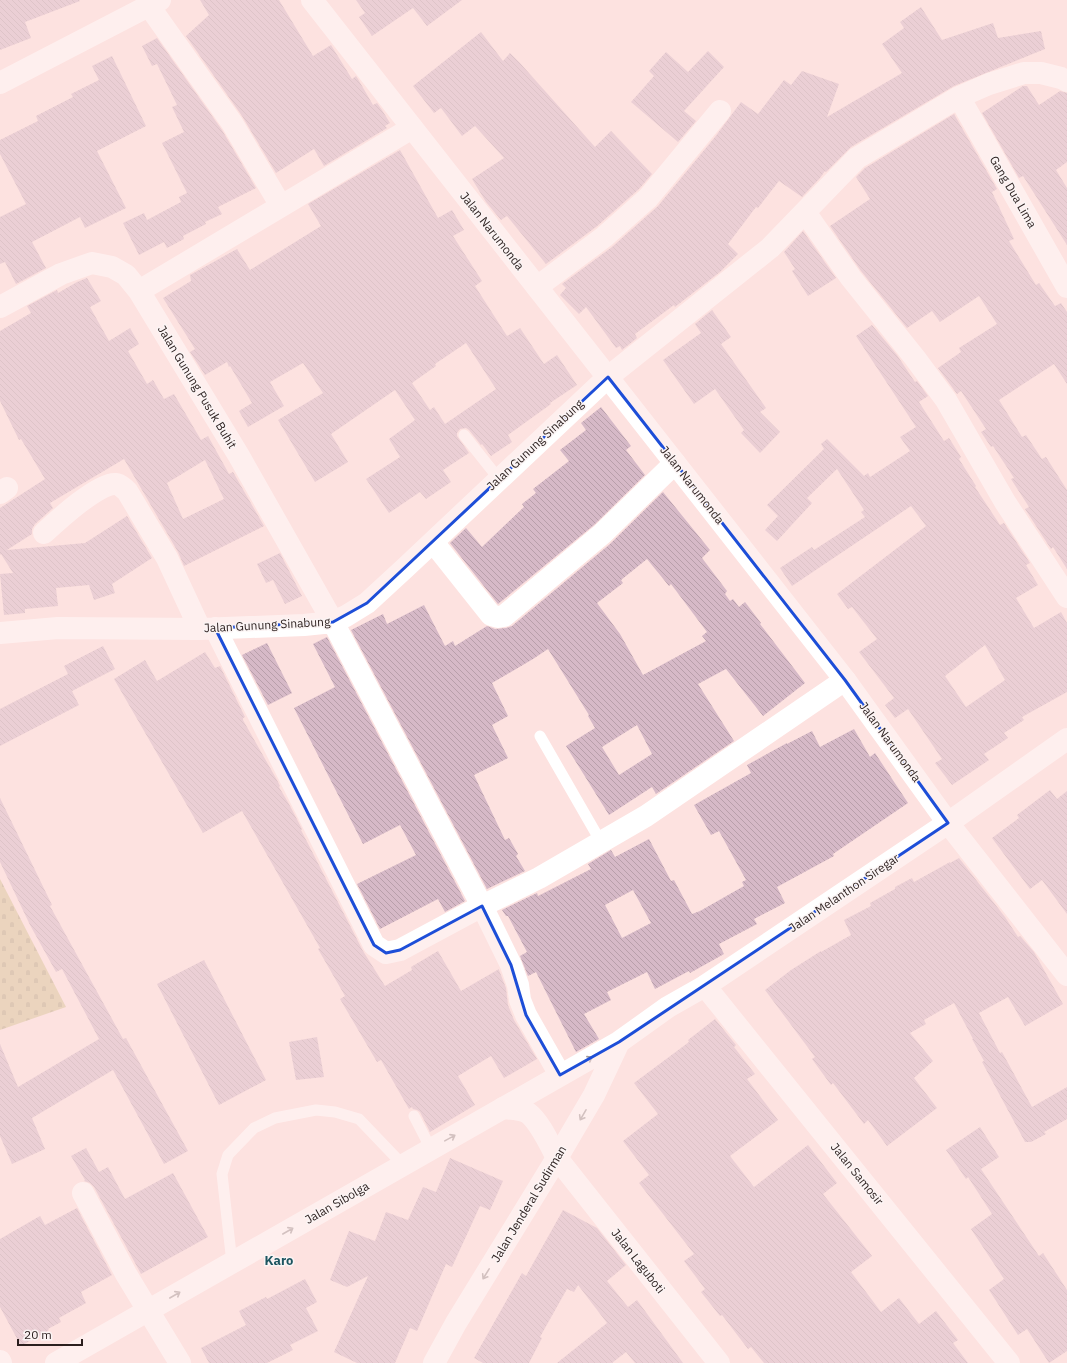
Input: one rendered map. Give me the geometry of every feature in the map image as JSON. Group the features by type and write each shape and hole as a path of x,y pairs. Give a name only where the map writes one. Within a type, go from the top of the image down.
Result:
{"street":[{"name":"Jalan Narumonda","path":"312,0 845,680 948,823 1067,975"},
{"path":"0,83 155,3 232,123 281,206"},
{"name":"Jalan Gunung Sinabung","path":"0,633 58,628 208,629 304,625 334,622 346,616 367,603 608,377 770,248 857,158 959,97 989,84 1024,73 1041,73 1067,81"},
{"name":"Gang Dua Lima","path":"959,97 1067,287"},
{"path":"537,287 604,237 648,198 720,111"},
{"path":"139,291 412,128"},
{"path":"805,212 851,278 915,358 946,400 1005,502 1067,596"},
{"name":"Jalan Gunung Pusuk Buhit","path":"0,307 61,274 92,263 112,267 126,275 139,291 239,456 334,622 482,906 511,965 518,985 520,1000 526,1015 560,1075"},
{"path":"433,542 491,615 498,617 504,616 602,534 675,463"},
{"path":"44,533 77,504 104,487 110,484 119,485 126,491 208,629 374,945 386,953 400,950 482,906 539,878 646,816 845,680"},
{"name":"Jalan Melanthon Siregar","path":"619,1042 668,1007 705,986 948,823 1067,739"},
{"name":"Jalan Samosir","path":"705,986 1008,1363"},
{"name":"Jalan Sibolga","path":"56,1363 619,1042"},
{"name":"Jalan Jenderal Sudirman","path":"434,1363 456,1323 594,1095 619,1042"},
{"name":"Jalan Laguboti","path":"503,1108 527,1113 540,1128 557,1158 718,1362"},
{"path":"83,1194 148,1311 180,1363"}],"lane":[{"path":"464,435 499,479"},
{"path":"540,736 600,842"},
{"path":"232,1263 222,1174 228,1155 254,1128 275,1118 316,1110 335,1112 360,1119 404,1165"},
{"path":"414,1116 430,1149"}],"highlighted area":[{"path":"608,377 845,680 948,823 619,1042 560,1075 526,1015 511,965 482,906 400,950 386,953 374,945 215,628 333,622 367,603"}],"green space":[{"path":"0,879 66,1007 0,1030"}],"building":[{"path":"0,0 80,1 25,22 31,38 0,50"},
{"path":"200,0 279,0 313,56 331,45 352,79 356,76 373,105 377,103 382,110 390,123 385,126 387,128 324,166 314,149 276,173 242,116 186,36 209,15"},
{"path":"356,0 462,0 427,26 413,8 372,36 359,17 365,13"},
{"path":"921,7 942,40 993,23 998,38 1041,31 1045,49 954,86 851,147 826,172 825,171 802,197 779,181 758,208 756,207 728,244 738,254 720,272 675,307 674,305 635,334 637,338 622,350 620,346 616,348 586,307 579,314 560,295 566,288 562,284 612,247 658,206 715,137 741,102 758,114 784,80 791,85 802,71 839,84 827,117 902,73 882,44 904,28 900,22"},
{"path":"481,32 503,61 510,53 520,63 595,147 611,131 652,174 639,189 596,227 546,264 507,216 501,220 486,202 472,179 504,158 475,126 462,136 441,108 434,113 413,86"},
{"path":"157,38 222,130 256,188 218,207 222,214 205,222 206,224 183,236 184,239 167,248 164,242 139,255 123,223 144,213 147,220 181,202 179,197 187,193 162,143 184,132 172,107 177,105 157,64 152,66 142,46"},
{"path":"708,51 724,67 684,111 696,121 678,142 631,102 654,76 649,71 666,52 688,72"},
{"path":"112,56 146,126 97,151 126,208 85,228 80,217 32,242 46,268 16,284 5,262 0,264 0,217 26,204 0,154 0,140 38,121 36,116 73,97 71,94 99,80 92,66"},
{"path":"1023,86 1027,86 1039,105 1060,91 1067,93 1067,162 1056,170 1067,188 1067,245 1023,176 1019,178 982,113"},
{"path":"954,114 997,189 992,192 1014,239 1009,241 1036,285 1039,283 1055,306 1061,303 1067,312 1067,384 1054,364 999,400 1022,437 1026,435 1042,459 1046,457 1067,490 1067,569 1053,547 1051,549 1025,509 1029,507 1011,479 1014,478 993,446 991,447 981,432 986,429 961,391 957,394 938,368 961,352 959,348 997,324 979,296 940,322 932,311 907,328 861,271 830,226 870,199 856,177 865,168"},
{"path":"400,150 438,218 452,210 464,230 453,236 482,281 475,286 507,336 520,328 544,364 557,355 577,385 550,403 551,404 508,435 512,442 491,456 469,430 466,428 460,429 457,436 469,453 443,470 451,482 426,499 420,492 389,513 366,479 400,457 389,439 415,420 395,390 331,434 348,462 315,482 278,420 323,393 303,363 270,382 284,406 248,427 239,411 252,403 230,366 229,367 227,362 205,375 190,352 195,349 163,298 191,281 190,275 237,249 250,270 321,226 308,204","holes":["466,343 496,389 445,424 434,407 430,410 412,383 436,366 435,364"]},
{"path":"803,231 836,278 808,296 792,271 795,269 784,252"},
{"path":"87,278 101,301 90,307 109,341 130,328 139,344 128,351 147,384 153,380 164,399 174,394 201,440 208,436 229,474 233,472 264,526 184,566 178,552 124,459 50,503 53,508 35,524 32,529 32,534 7,550 85,543 127,516 152,558 112,584 115,593 94,600 89,585 56,588 58,606 25,609 25,613 4,615 0,574 13,573 1,554 0,555 0,508 45,479 21,439 19,440 0,401 0,331 31,313 27,306 57,290 58,293","holes":["205,460 224,499 183,519 167,483"]},
{"path":"712,310 731,337 721,344 766,408 760,412 780,432 760,453 741,433 744,430 715,389 694,404 663,360 701,333 695,324"},
{"path":"872,325 897,355 915,382 917,381 928,396 919,402 944,441 949,438 961,457 959,459 976,486 975,487 1000,525 1004,523 1030,563 1026,565 1038,585 1016,598 1034,628 1061,612 1067,623 1067,692 1022,717 1024,720 1004,733 1008,738 984,754 989,760 952,785 935,763 942,759 908,709 895,718 885,705 894,698 859,652 877,639 852,607 848,609 837,594 926,526 911,506 792,586 780,568 812,547 814,550 865,517 861,512 864,510 837,469 807,498 812,503 777,541 765,530 778,516 767,505 824,449 821,444 827,439 864,476 868,473 870,477 910,451 900,437 916,427 856,336","holes":["985,645 1005,680 966,707 945,676"]},
{"path":"601,407 631,446 626,450 645,475 594,525 498,604 450,543 466,528 482,547 524,507 522,504 536,493 533,489 569,461 560,450 586,430 581,423"},
{"path":"663,492 710,550 702,558 727,591 725,594 730,601 733,599 739,607 745,602 805,683 763,716 726,669 698,684 734,741 656,794 652,787 609,815 566,746 595,728 588,716 589,715 548,649 492,683 508,716 492,725 508,758 474,775 505,840 509,838 518,854 516,856 525,871 487,889 351,630 383,614 387,624 424,605 445,646 453,641 455,646 487,626 495,629 512,626 610,544","holes":["647,559 669,586 671,584 707,632 702,636 706,641 643,675 620,634 597,603 623,583 621,580","637,725 652,754 619,775 602,747"]},
{"path":"280,553 302,596 285,604 273,580 266,583 257,564"},
{"path":"327,637 465,901 445,912 438,899 380,929 357,884 416,855 400,825 363,844 294,708 335,687 313,644"},
{"path":"267,643 292,693 268,705 242,655"},
{"path":"103,646 115,669 72,691 79,705 0,746 0,709 68,674 64,666"},
{"path":"205,652 215,668 220,666 245,717 243,720 277,780 280,786 279,787 302,829 301,830 363,951 385,986 412,970 411,967 438,951 461,991 499,969 506,988 508,1005 514,1020 537,1059 504,1078 491,1056 458,1076 475,1105 430,1132 420,1112 412,1107 409,1109 381,1060 377,1062 340,999 345,996 318,949 320,948 242,811 203,833 114,679 145,660 157,681"},
{"path":"854,729 870,757 875,753 908,803 833,854 834,856 777,887 785,903 754,919 757,924 719,944 724,954 690,973 689,971 655,989 647,972 607,992 611,1000 584,1014 599,1039 576,1052 536,972 528,976 520,956 527,952 508,916 506,916 502,910 537,893 538,896 591,869 588,864 611,850 615,857 649,839 671,881 674,880 692,914 700,911 744,886 742,882 746,880 719,831 711,835 694,805 751,773 747,765 812,731 820,747","holes":["633,890 651,923 622,938 605,905"]},
{"path":"1050,790 1057,799 1067,791 1067,914 1042,880 1030,889 992,838 1019,818 1017,815"},
{"path":"0,798 52,905 50,906 123,1039 126,1038 188,1151 164,1164 113,1070 32,1118 45,1149 12,1164 0,1136 0,1044 18,1087 99,1039 62,969 56,972 30,925 0,862"},
{"path":"959,858 1005,917 1018,937 1020,936 1034,952 1063,1004 1025,1026 1008,997 979,1013 1000,1053 1002,1052 1032,1107 1067,1087 1067,1119 1044,1132 1046,1134 1031,1142 1025,1142 982,1062 984,1061 954,1003 924,1020 926,1024 910,1033 933,1061 914,1078 937,1108 887,1146 868,1120 864,1124 833,1083 831,1085 812,1059 815,1057 765,990 791,970 821,951 851,935 844,920 871,906 870,903 895,889 895,887 912,878 914,882"},
{"path":"204,960 266,1080 219,1105 157,984"},
{"path":"715,1019 736,1045 734,1047 755,1074 747,1079 778,1120 730,1156 754,1187 808,1145 837,1183 823,1194 872,1256 851,1272 881,1312 899,1298 919,1324 936,1311 958,1340 953,1343 968,1363 764,1363 751,1347 748,1349 722,1315 720,1316 701,1292 705,1289 684,1261 694,1254 639,1183 649,1175 623,1141 658,1114 634,1083 689,1042 688,1040"},
{"path":"317,1037 324,1077 296,1080 289,1042"},
{"path":"980,1127 999,1157 981,1169 1039,1256 1043,1253 1067,1290 1067,1351 1049,1363 1027,1329 1018,1335 989,1290 1004,1279 971,1229 992,1214 968,1177 966,1179 946,1150"},
{"path":"86,1148 99,1172 108,1167 125,1199 173,1173 208,1237 141,1274 94,1187 90,1183 84,1181 85,1180 71,1156"},
{"path":"450,1158 503,1181 490,1210 480,1206 452,1267 446,1264 417,1331 410,1328 395,1363 357,1363 334,1352 368,1276 347,1287 330,1280 349,1231 375,1241 386,1212 408,1220 423,1187 436,1192"},
{"path":"77,1208 112,1275 81,1292 86,1303 59,1318 61,1322 21,1346 0,1307 0,1239 40,1216 45,1225"},
{"path":"563,1210 597,1228 626,1265 607,1281 628,1307 637,1300 683,1363 635,1363 626,1352 612,1363 557,1363 607,1323 578,1285 574,1292 567,1289 540,1337 542,1338 529,1363 483,1363 474,1358 522,1273 526,1276"},
{"path":"305,1279 317,1302 306,1308 318,1331 290,1345 293,1350 267,1363 209,1363 201,1348 246,1325 239,1311 266,1297 267,1299"}],"district":[{"name":"Karo","path":"279,1260"}]}
